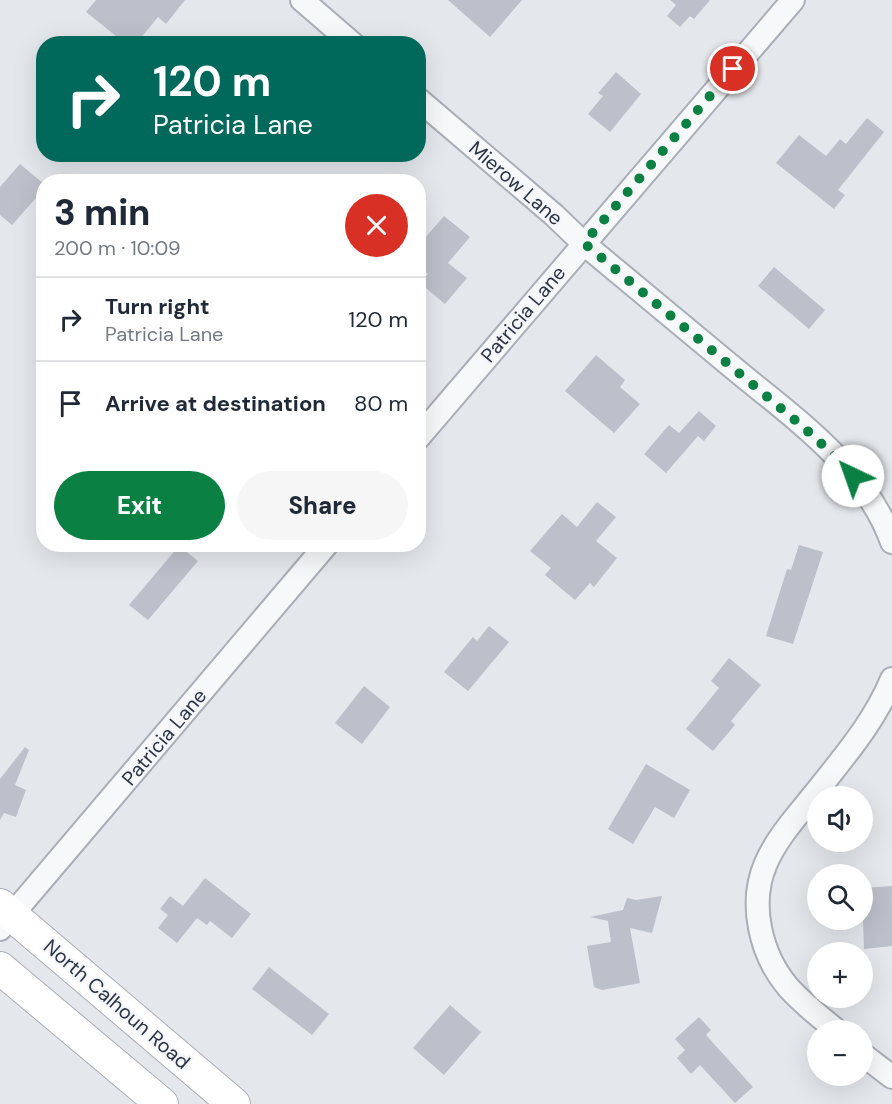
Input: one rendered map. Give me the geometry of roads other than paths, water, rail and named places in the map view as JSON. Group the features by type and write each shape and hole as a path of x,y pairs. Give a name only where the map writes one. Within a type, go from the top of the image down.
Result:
{"main road":[{"name":"North Calhoun Road","path":"4,916 234,1104"},
{"path":"0,968 162,1104"}],"street":[{"path":"302,0 344,36"},
{"name":"Patricia Lane","path":"426,429 793,0"},
{"name":"Mierow Lane","path":"426,106 554,214 584,243 793,418 838,459 868,494 885,524 892,543"},
{"name":"Patricia Lane","path":"4,916 320,552"},
{"path":"825,1020 789,988 776,970 762,941 758,914 759,889 765,865 779,839 869,722 892,679"},
{"path":"873,1062 892,1077"}]}
